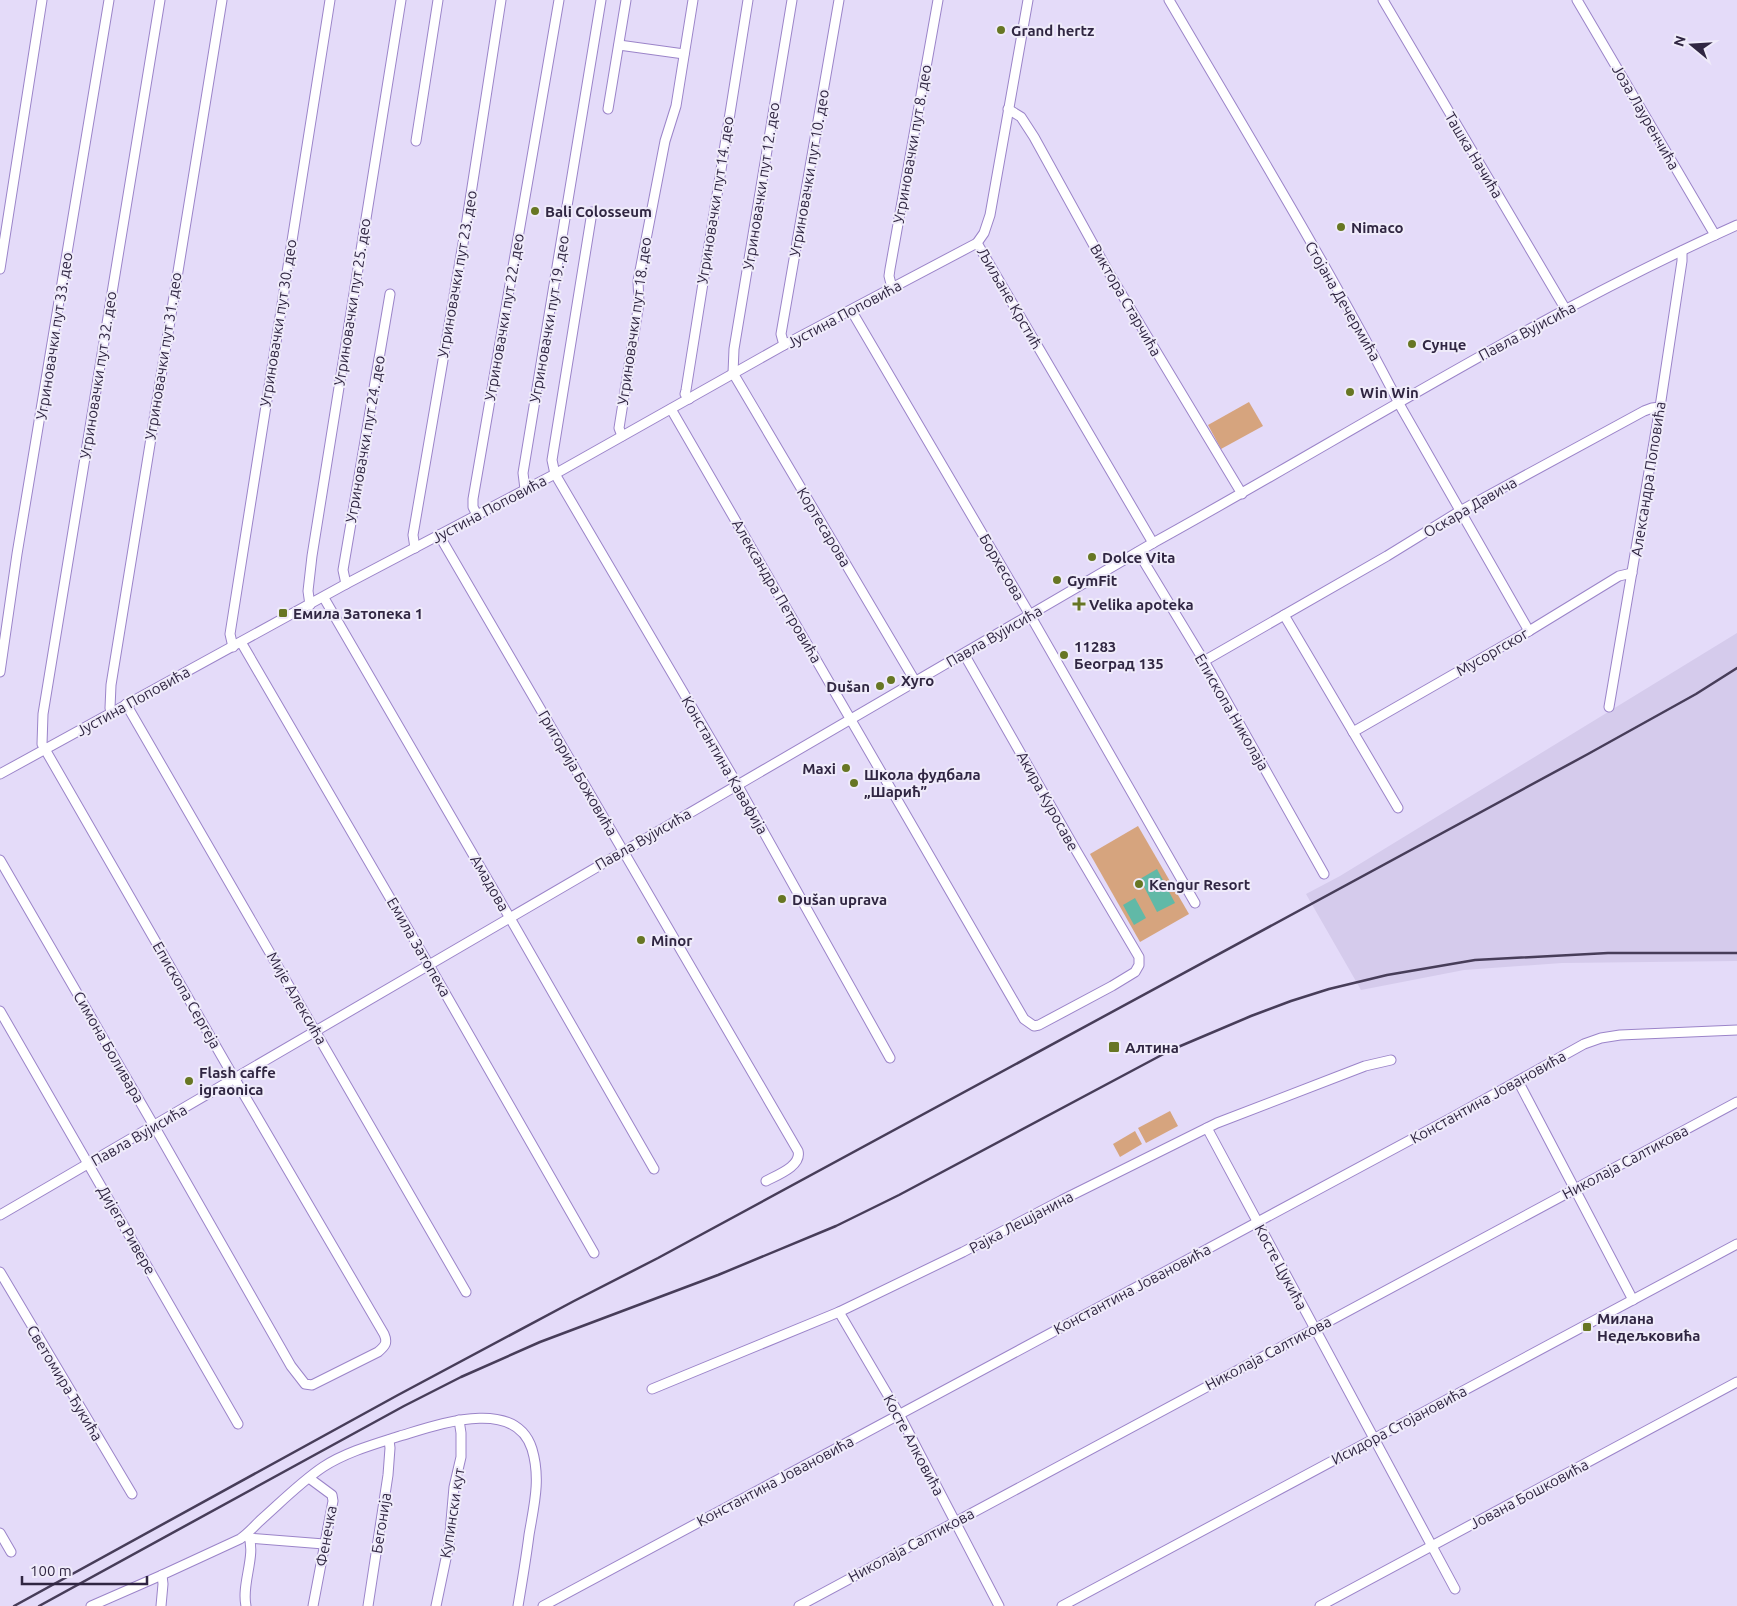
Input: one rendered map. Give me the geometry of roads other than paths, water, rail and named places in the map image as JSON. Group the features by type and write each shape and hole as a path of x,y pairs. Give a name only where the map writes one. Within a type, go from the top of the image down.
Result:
{"street":[{"path":"0,270 42,0"},
{"name":"Угриновачки пут 33. део","path":"0,672 17,554 109,0"},
{"name":"Угриновачки пут 32. део","path":"44,750 41,736 43,714 160,0"},
{"name":"Угриновачки пут 31. део","path":"111,712 111,685 222,0"},
{"name":"Угриновачки пут 30. део","path":"233,646 230,634 232,615 330,0"},
{"name":"Угриновачки пут 25. део","path":"310,605 308,592 312,556 401,0"},
{"path":"416,141 438,0"},
{"name":"Угриновачки пут 23. део","path":"414,548 413,535 468,216 501,0"},
{"name":"Угриновачки пут 22. део","path":"477,515 472,504 474,491 559,0"},
{"name":"Угриновачки пут 19. део","path":"526,489 523,473 601,0"},
{"path":"608,108 626,0"},
{"name":"Угриновачки пут 18. део","path":"622,436 619,428 639,303 638,280 665,141 674,113 693,0"},
{"name":"Угриновачки пут 14. део","path":"689,399 685,394 748,0"},
{"name":"Угриновачки пут 12. део","path":"733,373 734,349 792,0"},
{"name":"Угриновачки пут 10. део","path":"784,345 781,334 839,0"},
{"name":"Угриновачки пут 8. део","path":"892,288 889,276 890,269 938,0"},
{"name":"Љиљане Крстић","path":"1028,0 990,215 984,233 977,242 1153,543"},
{"name":"Стојана Дечермића","path":"1168,0 1318,256 1387,378 1398,402 1529,631"},
{"name":"Ташка Начића","path":"1383,0 1566,310"},
{"name":"Јоза Лауренчића","path":"1577,0 1715,235"},
{"path":"619,45 684,54"},
{"name":"Виктора Старчића","path":"1008,109 1021,117 1034,137 1109,273 1242,494"},
{"path":"555,474 552,460 592,212"},
{"name":"Павла Вујисића","path":"0,1215 624,850 1398,402 1566,310 1737,225"},
{"name":"Јустина Поповића","path":"0,774 324,598 346,584 555,474 733,373 977,242"},
{"name":"Александра Поповића","path":"1609,708 1660,408 1682,251"},
{"name":"Угриновачки пут 24. део","path":"346,584 343,570 390,294"},
{"name":"Борхесова","path":"851,310 1030,615 1195,903"},
{"name":"Кортесарова","path":"733,373 915,681"},
{"name":"Оскара Давича","path":"1204,661 1387,556 1460,511 1644,410 1660,408"},
{"name":"Александра Петровића","path":"671,409 1024,1019 1034,1026 1039,1026 1135,972 1139,965 1139,957 1133,947"},
{"name":"Константина Кавафија","path":"555,474 738,785 890,1058"},
{"name":"Григорија Божовића","path":"439,535 798,1151 798,1158 795,1163 766,1181"},
{"name":"Епископа Николаја","path":"1138,552 1204,661 1324,874"},
{"name":"Мусоргског","path":"1353,732 1529,631 1619,576 1632,573"},
{"name":"Амадова","path":"324,598 654,1169"},
{"path":"1284,615 1398,808"},
{"name":"Емила Затопека","path":"241,642 594,1253"},
{"name":"Акира Куросаве","path":"964,654 1133,947"},
{"name":"Мије Алексића","path":"126,704 466,1292"},
{"name":"Епископа Сергеја","path":"44,750 384,1334 386,1344"},
{"name":"Симона Боливара","path":"0,860 290,1366 305,1384 312,1385 378,1352 386,1344"},
{"name":"Дијега Ривере","path":"0,1011 238,1424"},
{"name":"Константина Јовановића","path":"543,1606 1584,1044 1608,1036 1737,1030"},
{"name":"Рајка Лешјанина","path":"652,1389 839,1312 963,1252 1062,1200 1207,1128 1365,1066 1391,1060"},
{"path":"1518,1081 1633,1300"},
{"name":"Николаја Салтикова","path":"799,1606 1737,1102"},
{"name":"Косте Цукића","path":"1207,1128 1455,1589"},
{"name":"Исидора Стојановића","path":"1062,1606 1737,1244"},
{"name":"Светомира Ђукића","path":"0,1272 32,1330 132,1494"},
{"name":"Косте Алковића","path":"839,1312 899,1414 999,1606"},
{"name":"Јована Бошковића","path":"1320,1606 1737,1382"},
{"path":"91,1606 248,1536 264,1518 309,1478 324,1466 339,1458 438,1424 490,1418 507,1423 524,1433 532,1451 537,1472 536,1499 518,1606"},
{"name":"Купински кут","path":"436,1606 448,1544 453,1492 461,1457 462,1433 460,1420"},
{"name":"Бегонија","path":"368,1606 388,1475 390,1458 389,1440"},
{"name":"Фенечка","path":"309,1478 333,1498 314,1606"},
{"path":"0,1533 11,1552"},
{"path":"248,1536 324,1544"},
{"path":"246,1606 244,1593 250,1550 248,1536"},
{"path":"161,1606 164,1584 162,1575"}],"railway":[{"path":"14,1606 398,1395 658,1258 1588,754 1696,694 1737,668"},
{"path":"39,1606 404,1406 461,1377 540,1342 718,1275 836,1226 899,1195 1171,1050 1251,1016 1329,989 1387,975 1475,960 1608,953 1737,953"}],"place":[{"name":"Grand hertz","path":"1001,30"},
{"name":"Bali Colosseum","path":"535,211"},
{"name":"Nimaco","path":"1341,227"},
{"name":"Сунце","path":"1412,344"},
{"name":"Win Win","path":"1350,392"},
{"name":"Dolce Vita","path":"1092,557"},
{"name":"GymFit","path":"1057,580"},
{"name":"Velika apoteka","path":"1079,604"},
{"name":"Емила Затопека 1","path":"283,613"},
{"name":"11283 Београд 135","path":"1064,655"},
{"name":"Хуго","path":"891,680"},
{"name":"Dušan","path":"880,686"},
{"name":"Maxi","path":"846,768"},
{"name":"Школа фудбала „Шарић”","path":"854,783"},
{"name":"Kengur Resort","path":"1139,884"},
{"name":"Dušan uprava","path":"782,899"},
{"name":"Minor","path":"641,940"},
{"name":"Алтина","path":"1114,1047"},
{"name":"Flash caffe igraonica","path":"189,1081"},
{"name":"Милана Недељковића","path":"1587,1327"}]}
